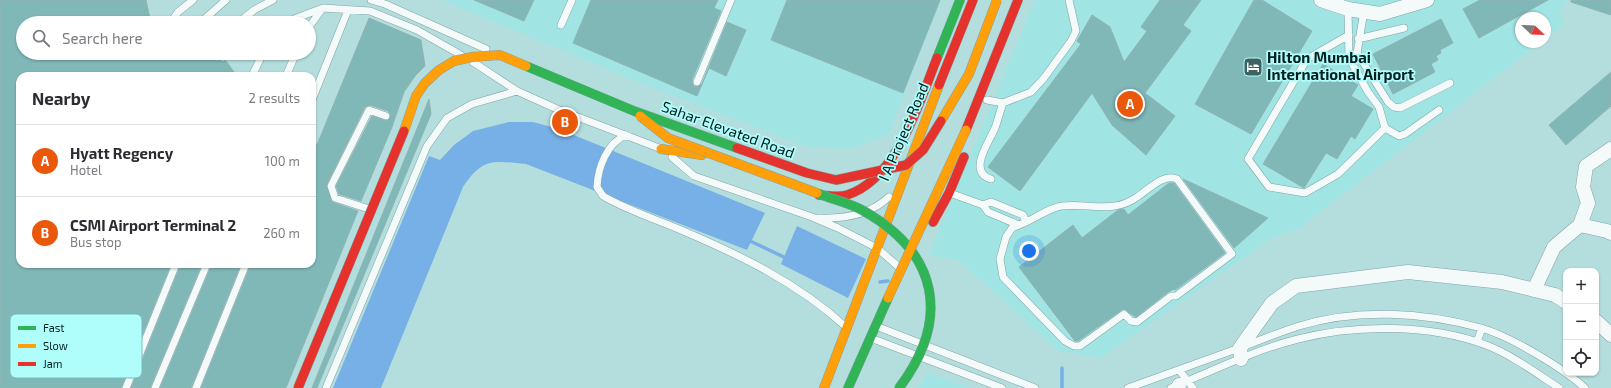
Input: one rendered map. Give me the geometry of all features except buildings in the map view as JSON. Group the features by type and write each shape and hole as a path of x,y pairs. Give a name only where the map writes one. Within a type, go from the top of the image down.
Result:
{"main road":[{"path":"661,149 703,155 783,187 809,195 845,196 863,188 890,161 906,135 960,0"},
{"name":"I A Project Road","path":"899,188 973,0"},
{"name":"Sahar Elevated Road","path":"500,55 634,111 807,173 836,180 906,165 923,150 969,74 997,0"},
{"path":"848,388 966,130 1018,0"},
{"path":"298,388 404,131 416,96 425,83 439,70 454,61 472,57 500,55"},
{"path":"856,388 903,272 950,193 1002,66"},
{"path":"634,111 668,138 862,210 896,234 910,248 923,267 929,286 929,328 919,356 911,372 899,388"},
{"path":"824,388 899,188"}],"street":[{"path":"1321,0 1348,9 1380,14 1427,0"},
{"path":"1534,290 1554,247 1580,224 1588,202 1583,188 1586,166 1611,149"},
{"path":"1580,224 1607,230 1611,233"},
{"path":"1241,353 1272,303 1296,286 1408,272 1502,282 1555,295 1563,300"},
{"path":"1599,324 1611,335"}],"lane":[{"path":"175,16 193,0"},
{"path":"208,16 226,0"},
{"path":"247,16 254,10 273,0"},
{"name":"Sahar Elevated Road","path":"371,0 385,4 500,55"},
{"path":"562,25 572,0"},
{"path":"697,82 731,0"},
{"path":"987,100 1003,103 1031,92 1053,67 1076,31 1069,0"},
{"path":"316,18 323,8"},
{"path":"302,16 323,8 370,11 417,30 444,44 517,91 557,109 661,149 694,176 812,218 877,248 903,272"},
{"path":"1348,9 1350,58 1368,92 1379,107 1385,128 1399,136 1405,134 1439,110"},
{"path":"316,90 348,10"},
{"path":"1364,11 1358,39 1357,53 1388,102 1394,107 1400,108 1450,83"},
{"path":"1358,39 1404,28"},
{"path":"1349,35 1307,59 1248,159 1270,187 1305,193 1338,174 1385,128"},
{"path":"254,72 260,60"},
{"path":"288,72 293,60"},
{"path":"326,388 427,146 447,118 472,104 517,91"},
{"path":"991,179 985,178 981,173 980,166 982,156 1003,103"},
{"path":"371,210 335,198 331,186 369,110 386,116"},
{"path":"626,135 612,143 600,170 598,190 603,196 758,265 804,293 828,310 847,328"},
{"path":"950,193 983,205 988,212 1023,224 1060,206 1080,205 1097,208 1131,202 1161,181 1173,177 1177,179 1232,254 1176,296 1171,296 1137,322 1131,321 1124,314 1083,344 1077,346 1065,341 1003,277 1000,259 1006,238 1012,228 1023,224"},
{"name":"I A Project Road","path":"812,218 838,219 856,215 883,203 899,188"},
{"path":"983,205 991,202 1023,215 1023,224"},
{"path":"142,348 174,268"},
{"path":"155,388 205,268"},
{"path":"196,388 244,268"},
{"path":"1179,385 1241,353 1300,326 1353,316 1393,315 1440,319 1482,328 1530,350 1585,388"},
{"path":"880,328 1035,388"},
{"path":"1477,342 1482,328"},
{"path":"1128,388 1179,370 1241,353 1298,339 1352,330 1439,332 1477,342 1527,367 1559,388"},
{"path":"876,340 1002,388"},
{"path":"1179,370 1179,385"},
{"path":"126,388 130,378"},
{"path":"1179,385 1193,388"}],"shaded area":[{"path":"442,0 941,0 889,134 850,149 805,146 643,84"},
{"path":"1035,0 1568,0 1559,11 1564,25 1551,35 1551,12 1515,12 1515,48 1533,48 1299,228 1270,239 1101,358 1059,351 958,260 929,255"},
{"path":"509,122 533,122 559,129 765,213 747,250 526,164 505,162 490,163 477,170 463,187 381,388 333,388 429,156 440,160 454,145 473,131"},
{"path":"797,226 866,259 848,298 781,264"},
{"path":"928,373 972,388 918,388"}],"waterway":[{"path":"748,240 788,259"},
{"path":"880,282 888,281"},
{"path":"1062,368 1062,388"}],"traffic: fast":[{"path":"937,58 960,0"},
{"path":"526,66 634,111 737,148"},
{"path":"817,193 862,210 888,227 908,246 921,267 929,289 930,313 926,337 915,362 899,388"},
{"path":"848,388 888,298"}],"traffic: slow":[{"path":"941,121 969,74 997,0"},
{"path":"404,131 416,96 425,83 439,70 454,61 472,57 500,55 526,66"},
{"path":"824,388 939,85"},
{"path":"640,116 668,138 817,193"},
{"path":"888,298 966,130"},
{"path":"661,149 702,155"}],"traffic: jam":[{"path":"939,85 973,0"},
{"path":"966,130 1018,0"},
{"path":"819,195 847,195 864,186 880,173 893,156 914,117 937,58"},
{"path":"737,148 807,173 836,180 906,165 923,150 941,121"},
{"path":"298,388 404,131"},
{"path":"933,222 949,193 964,157"}],"place":[{"name":"Hilton Mumbai International Airport","path":"1253,67"},
{"name":"Hyatt Regency","path":"1130,104"},
{"name":"CSMI Airport Terminal 2","path":"565,122"}]}
